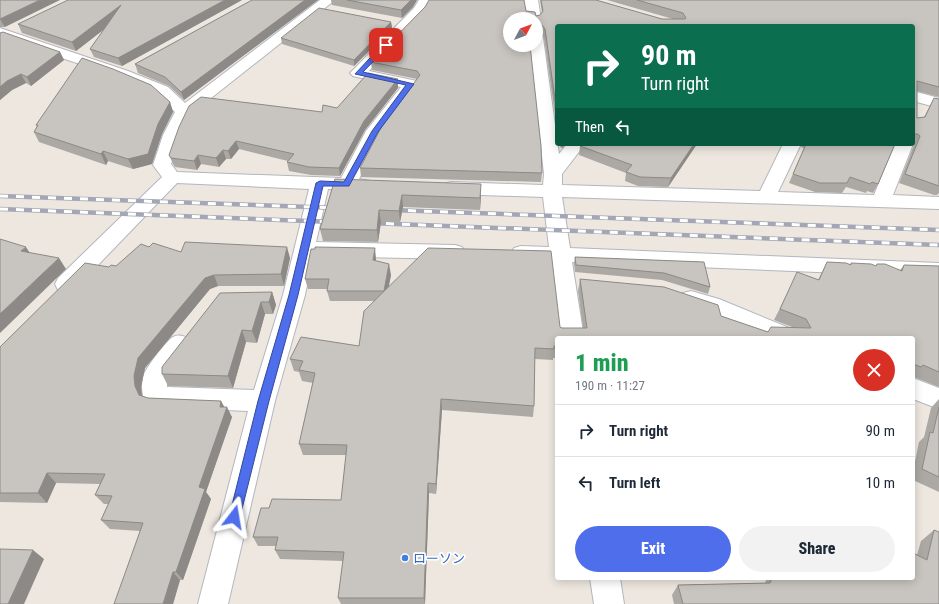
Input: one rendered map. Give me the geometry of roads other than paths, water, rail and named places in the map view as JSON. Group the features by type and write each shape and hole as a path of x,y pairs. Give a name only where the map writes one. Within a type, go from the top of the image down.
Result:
{"street":[{"path":"347,184 375,131 410,84 358,74 398,23 418,11 426,0"},
{"path":"531,0 533,12"},
{"path":"172,177 162,165 172,135 184,111 326,6"},
{"path":"7,32 130,70 162,90 184,111"},
{"path":"538,52 560,254 572,336"},
{"path":"918,102 939,103"},
{"path":"553,182 575,146"},
{"path":"766,198 791,146"},
{"path":"881,202 903,146"},
{"path":"56,294 172,177 378,185"},
{"path":"434,187 553,182 766,198 939,203"},
{"path":"213,604 264,401 283,295 304,249 320,183"},
{"path":"304,249 475,252"},
{"path":"498,253 560,254 939,270"},
{"path":"564,280 587,282"},
{"path":"669,292 711,305 786,336"},
{"path":"194,327 155,376 154,398 264,401"},
{"path":"915,389 939,399"},
{"path":"605,580 609,604"}],"railway":[{"path":"0,196 338,208"},
{"path":"0,209 334,222"},
{"path":"392,210 939,230"},
{"path":"370,223 939,245"}],"place":[{"name":"ローソン","path":"405,558"}]}
